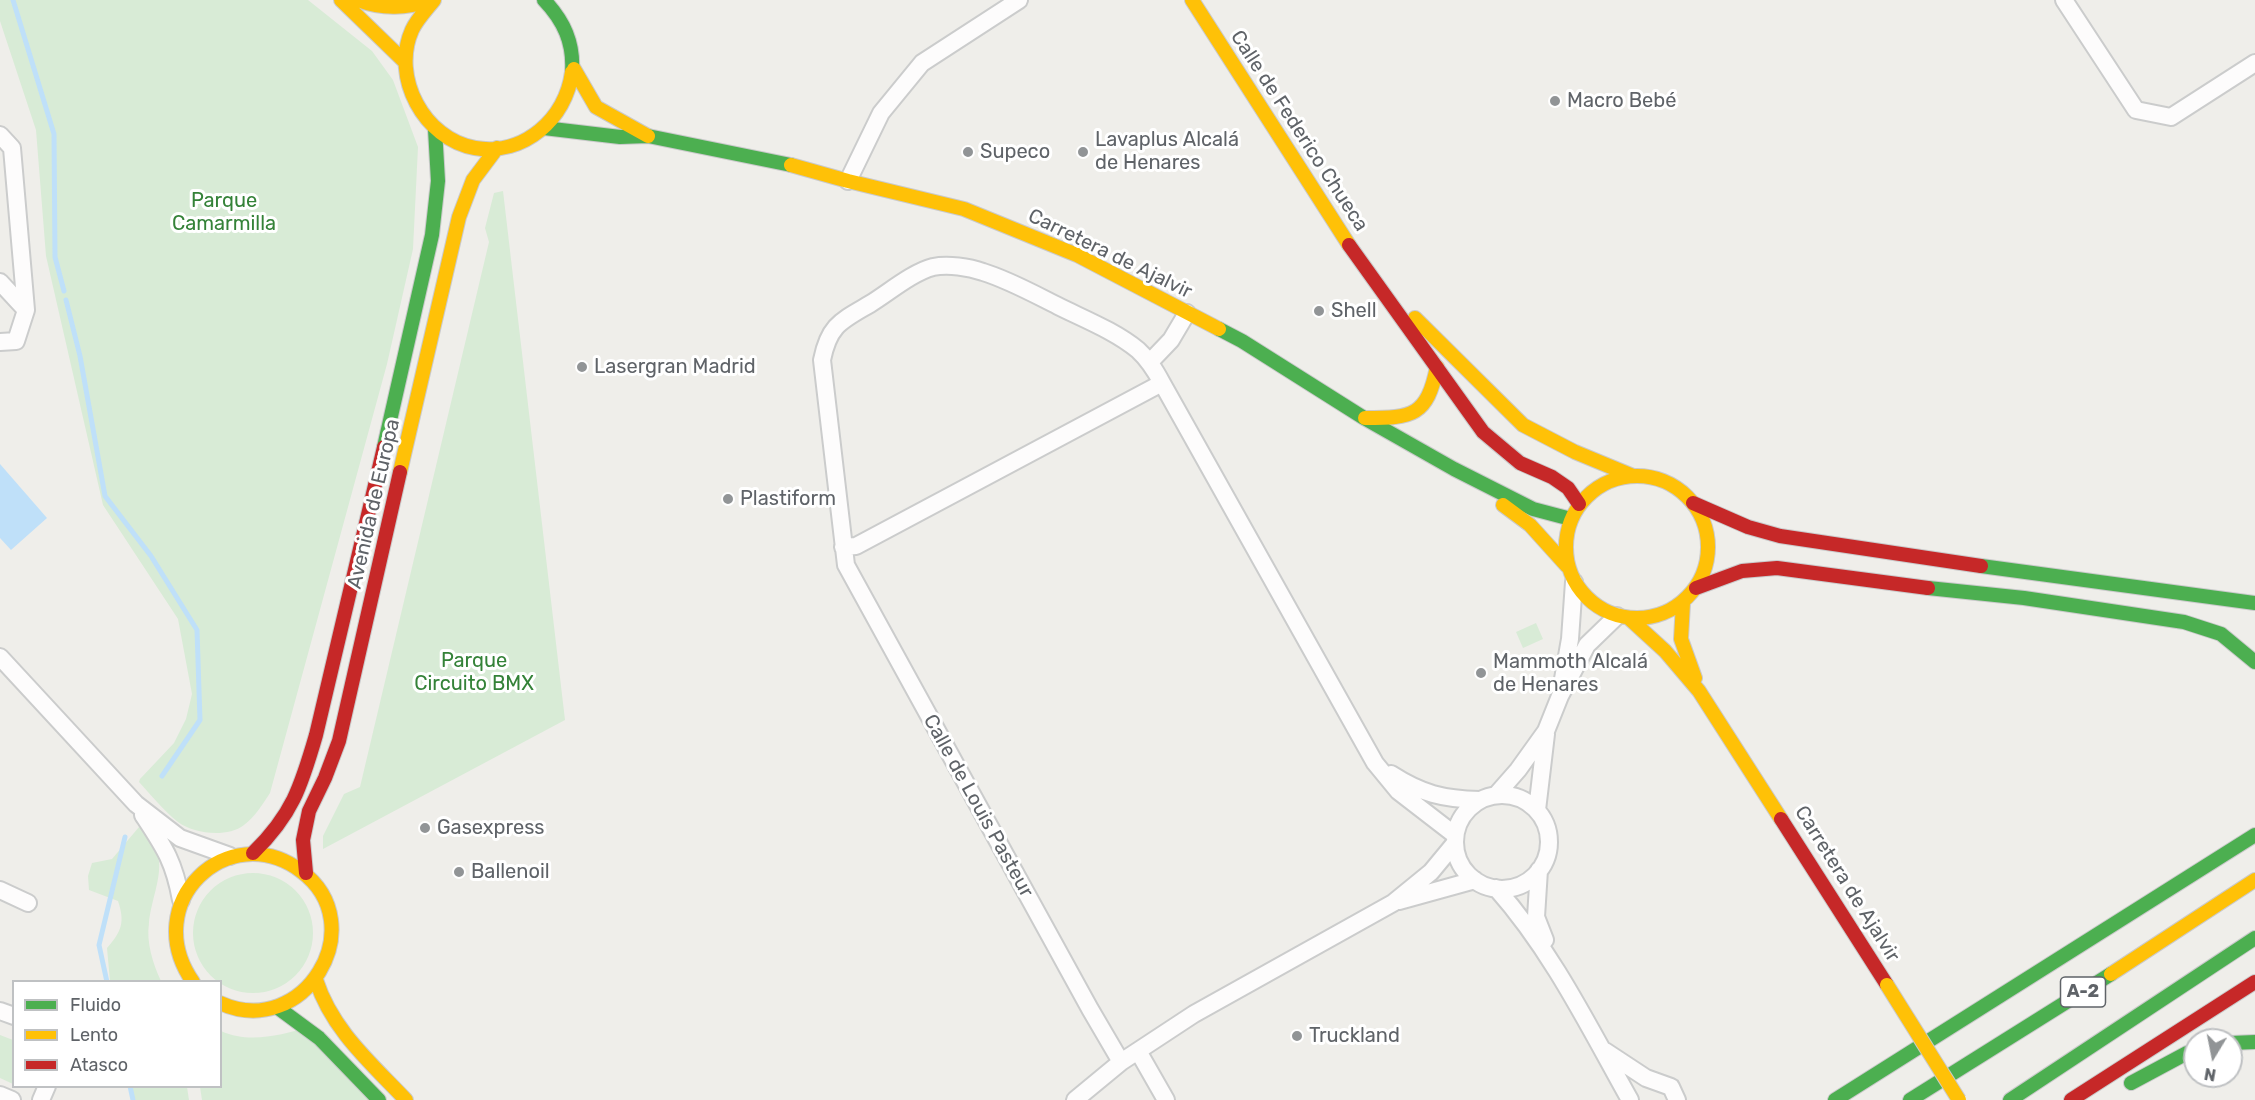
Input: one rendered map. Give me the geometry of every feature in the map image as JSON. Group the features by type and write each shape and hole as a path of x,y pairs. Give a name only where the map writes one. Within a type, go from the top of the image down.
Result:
{"main road":[{"path":"341,0 405,62"},
{"path":"358,0 371,6 395,9 433,0"},
{"path":"433,0 413,27 406,50 405,62 411,95 418,110 435,129 454,141 475,147 497,148 521,142 544,128 552,121 565,101 574,69 570,39 560,18 544,0"},
{"name":"Calle de Federico Chueca","path":"1192,0 1348,243 1377,282"},
{"name":"Carretera de Ajalvir","path":"574,69 596,107 648,136"},
{"name":"Carretera de Ajalvir","path":"544,128 620,137 648,136 797,166 848,181 964,209 1077,255 1242,341 1364,418 1454,469 1533,509 1571,519"},
{"name":"Avenida de Europa","path":"254,853 276,830 292,803 306,771 316,735 391,419 436,208 440,169 435,129"},
{"name":"Avenida de Europa","path":"306,873 303,840 309,811 339,741 459,217 473,180 497,148"},
{"path":"1377,282 1483,432 1520,463 1551,477 1568,488 1580,504"},
{"path":"1377,282 1523,425 1575,452 1633,476"},
{"path":"1364,418 1392,418 1409,414 1422,407 1432,392 1437,367"},
{"name":"Carretera de Ajalvir","path":"1454,469 1530,525 1570,574"},
{"path":"1693,502 1704,523 1709,545 1706,568 1696,588 1683,603 1667,613 1649,618 1624,618 1600,609 1585,597 1570,574 1565,542 1571,519 1580,504 1594,489 1613,480 1633,476 1656,478 1676,488 1693,502 1748,527 1780,536 1899,555 2255,603"},
{"path":"1696,588 1742,571 1777,568 2024,598 2184,622 2221,634 2255,662"},
{"name":"Carretera de Ajalvir","path":"1683,603 1681,639 1699,691"},
{"name":"Carretera de Ajalvir","path":"1624,618 1665,651 1699,691 1959,1100"},
{"path":"2152,901 2235,832"},
{"path":"1835,1100 2255,835"},
{"path":"192,980 186,974 176,950 174,925 181,900 193,881 210,866 230,856 254,853 290,862 306,873 321,891 330,913 332,937 327,960 316,980 298,996 277,1007 252,1011 222,1004"},
{"name":"A-2","path":"1910,1100 2037,1022 2255,880"},
{"name":"A-2","path":"2010,1100 2255,938"},
{"path":"316,980 320,997 339,1028 406,1100"},
{"path":"2071,1100 2255,982"},
{"path":"277,1007 297,1018 324,1041 379,1100"},
{"path":"2118,1090 2183,1055"}],"street":[{"path":"848,181 881,113 922,63 1018,0"},
{"path":"2064,0 2136,110 2171,117 2255,63"},
{"path":"0,135 12,148 26,310 8,341"},
{"name":"Calle de Louis Pasteur","path":"1121,1062 1084,999 846,565 822,360 825,342 832,330 845,319 933,267 956,267 982,272 1098,326 1136,349 1150,362 1375,763 1398,791 1455,839"},
{"path":"0,282 26,310"},
{"path":"1150,362 1171,340 1187,313"},
{"path":"843,547 856,546 1162,383"},
{"path":"1560,696 1570,639 1570,574"},
{"path":"1075,1100 1121,1062 1194,1014 1393,903 1431,872 1455,839 1459,821 1468,809 1488,798 1518,770 1546,731 1560,696 1587,645 1624,618"},
{"path":"0,657 136,804 180,838 230,856"},
{"path":"1537,810 1546,731"},
{"name":"Calle de Louis Pasteur","path":"1375,763 1419,790 1450,799 1488,798"},
{"path":"1455,839 1461,864 1475,880 1496,888 1512,887 1527,881 1539,870 1547,856 1549,840 1545,824 1537,810 1525,801 1511,796 1488,798"},
{"path":"136,804 170,856 181,900"},
{"path":"1539,870 1536,917 1556,966 1630,1100"},
{"path":"1393,903 1475,880"},
{"path":"1496,888 1556,966"},
{"path":"0,890 28,903"},
{"path":"1602,1049 1646,1078 1671,1087 1677,1100"},
{"path":"1138,1051 1166,1100"},
{"path":"0,1095 12,1100"}],"green space":[{"name":"Parque Camarmilla","path":"0,0 308,0 372,51 393,80 418,147 413,249 387,364 270,793 248,822 229,832 201,832 185,826 168,813 139,782 174,743 186,719 192,694 178,619 103,505 46,256 36,130 0,21"},
{"name":"Parque Circuito BMX","path":"503,191 565,720 323,849 323,836 344,794 360,787 489,242 485,228 494,193"},
{"path":"1536,623 1543,639 1523,648 1516,632"},
{"path":"139,827 150,838 156,849 159,872 151,909 148,938 161,980 110,980 107,948 121,926 120,908 118,901 89,890 88,876 92,863 112,859"},
{"path":"241,874 265,874 287,883 303,899 312,921 312,945 303,967 287,983 265,992 241,992 222,985 222,980 215,980 203,967 194,945 194,921 203,899 219,883"},
{"path":"310,1027 382,1100 202,1100 200,1088 222,1088 222,1031 254,1038"},
{"path":"0,1035 12,1040 12,1084 0,1078"},
{"path":"129,1088 187,1088 189,1100 134,1100"}],"water":[{"path":"0,464 47,518 11,550 0,538"}],"waterway":[{"path":"13,0 54,134 55,257 64,291"},
{"path":"66,300 80,356 105,496 151,556 197,630 200,720 162,776"},
{"path":"107,980 99,945 125,837"},
{"path":"130,1088 133,1100"}],"traffic: fast":[{"path":"544,0 557,16 566,33 571,51 572,72"},
{"path":"544,128 620,137 648,136 791,165"},
{"path":"384,447 432,235 438,181 435,129"},
{"path":"1219,329 1242,341 1364,418 1454,469 1533,509 1571,519"},
{"path":"1981,566 2255,603"},
{"path":"1928,588 2024,598 2184,622 2221,634 2255,662"},
{"path":"1835,1100 2255,835"},
{"path":"2010,1100 2255,938"},
{"path":"1910,1100 2111,974"},
{"path":"277,1007 319,1038 379,1100"},
{"path":"2243,1042 2255,1042"},
{"path":"2131,1083 2183,1055"}],"traffic: slow":[{"path":"341,0 405,62"},
{"path":"358,0 386,7 413,5 432,0"},
{"path":"434,0 412,30 407,48 406,67 409,86 416,103 427,119 457,142 475,148 493,149 526,140 552,119 568,89 572,72"},
{"path":"1192,0 1349,245"},
{"path":"574,69 596,107 648,136"},
{"path":"400,472 459,217 473,180 497,148"},
{"path":"791,165 964,209 1077,255 1219,329"},
{"path":"1415,318 1523,425 1575,452 1633,476"},
{"path":"1365,418 1395,417 1415,411 1428,396 1437,367"},
{"path":"1637,476 1664,481 1687,497 1703,520 1708,547 1703,574 1687,597 1664,613 1637,618 1610,613 1587,597 1571,574 1566,547 1571,520 1587,497 1610,481 1637,476"},
{"path":"1503,505 1530,525 1567,566"},
{"path":"1683,603 1681,639 1695,678"},
{"path":"1630,619 1665,651 1699,691 1781,819"},
{"path":"192,980 179,952 176,924 184,898 199,877 220,862 246,854 273,857 301,871 322,894 331,920 330,947 319,972 302,992 278,1006 251,1010 222,1003"},
{"path":"2111,974 2255,880"},
{"path":"316,980 323,998 342,1030 366,1059 406,1100"},
{"path":"1887,985 1959,1100"}],"traffic: jam":[{"path":"1349,245 1483,432 1520,463 1552,477 1568,488 1579,504"},
{"path":"253,853 286,813 305,770 316,735 384,447"},
{"path":"306,873 303,840 309,811 339,741 400,472"},
{"path":"1693,503 1748,527 1780,536 1981,566"},
{"path":"1696,588 1742,571 1777,568 1928,588"},
{"path":"1781,819 1887,985"},
{"path":"2071,1100 2255,982"}],"place":[{"name":"Macro Bebé","path":"1555,101"},
{"name":"Supeco","path":"968,152"},
{"name":"Lavaplus Alcalá de Henares","path":"1083,152"},
{"name":"Shell","path":"1319,311"},
{"name":"Lasergran Madrid","path":"582,367"},
{"name":"Plastiform","path":"728,499"},
{"name":"Mammoth Alcalá de Henares","path":"1481,673"},
{"name":"Gasexpress","path":"425,828"},
{"name":"Ballenoil","path":"459,872"},
{"name":"Truckland","path":"1297,1036"}]}
